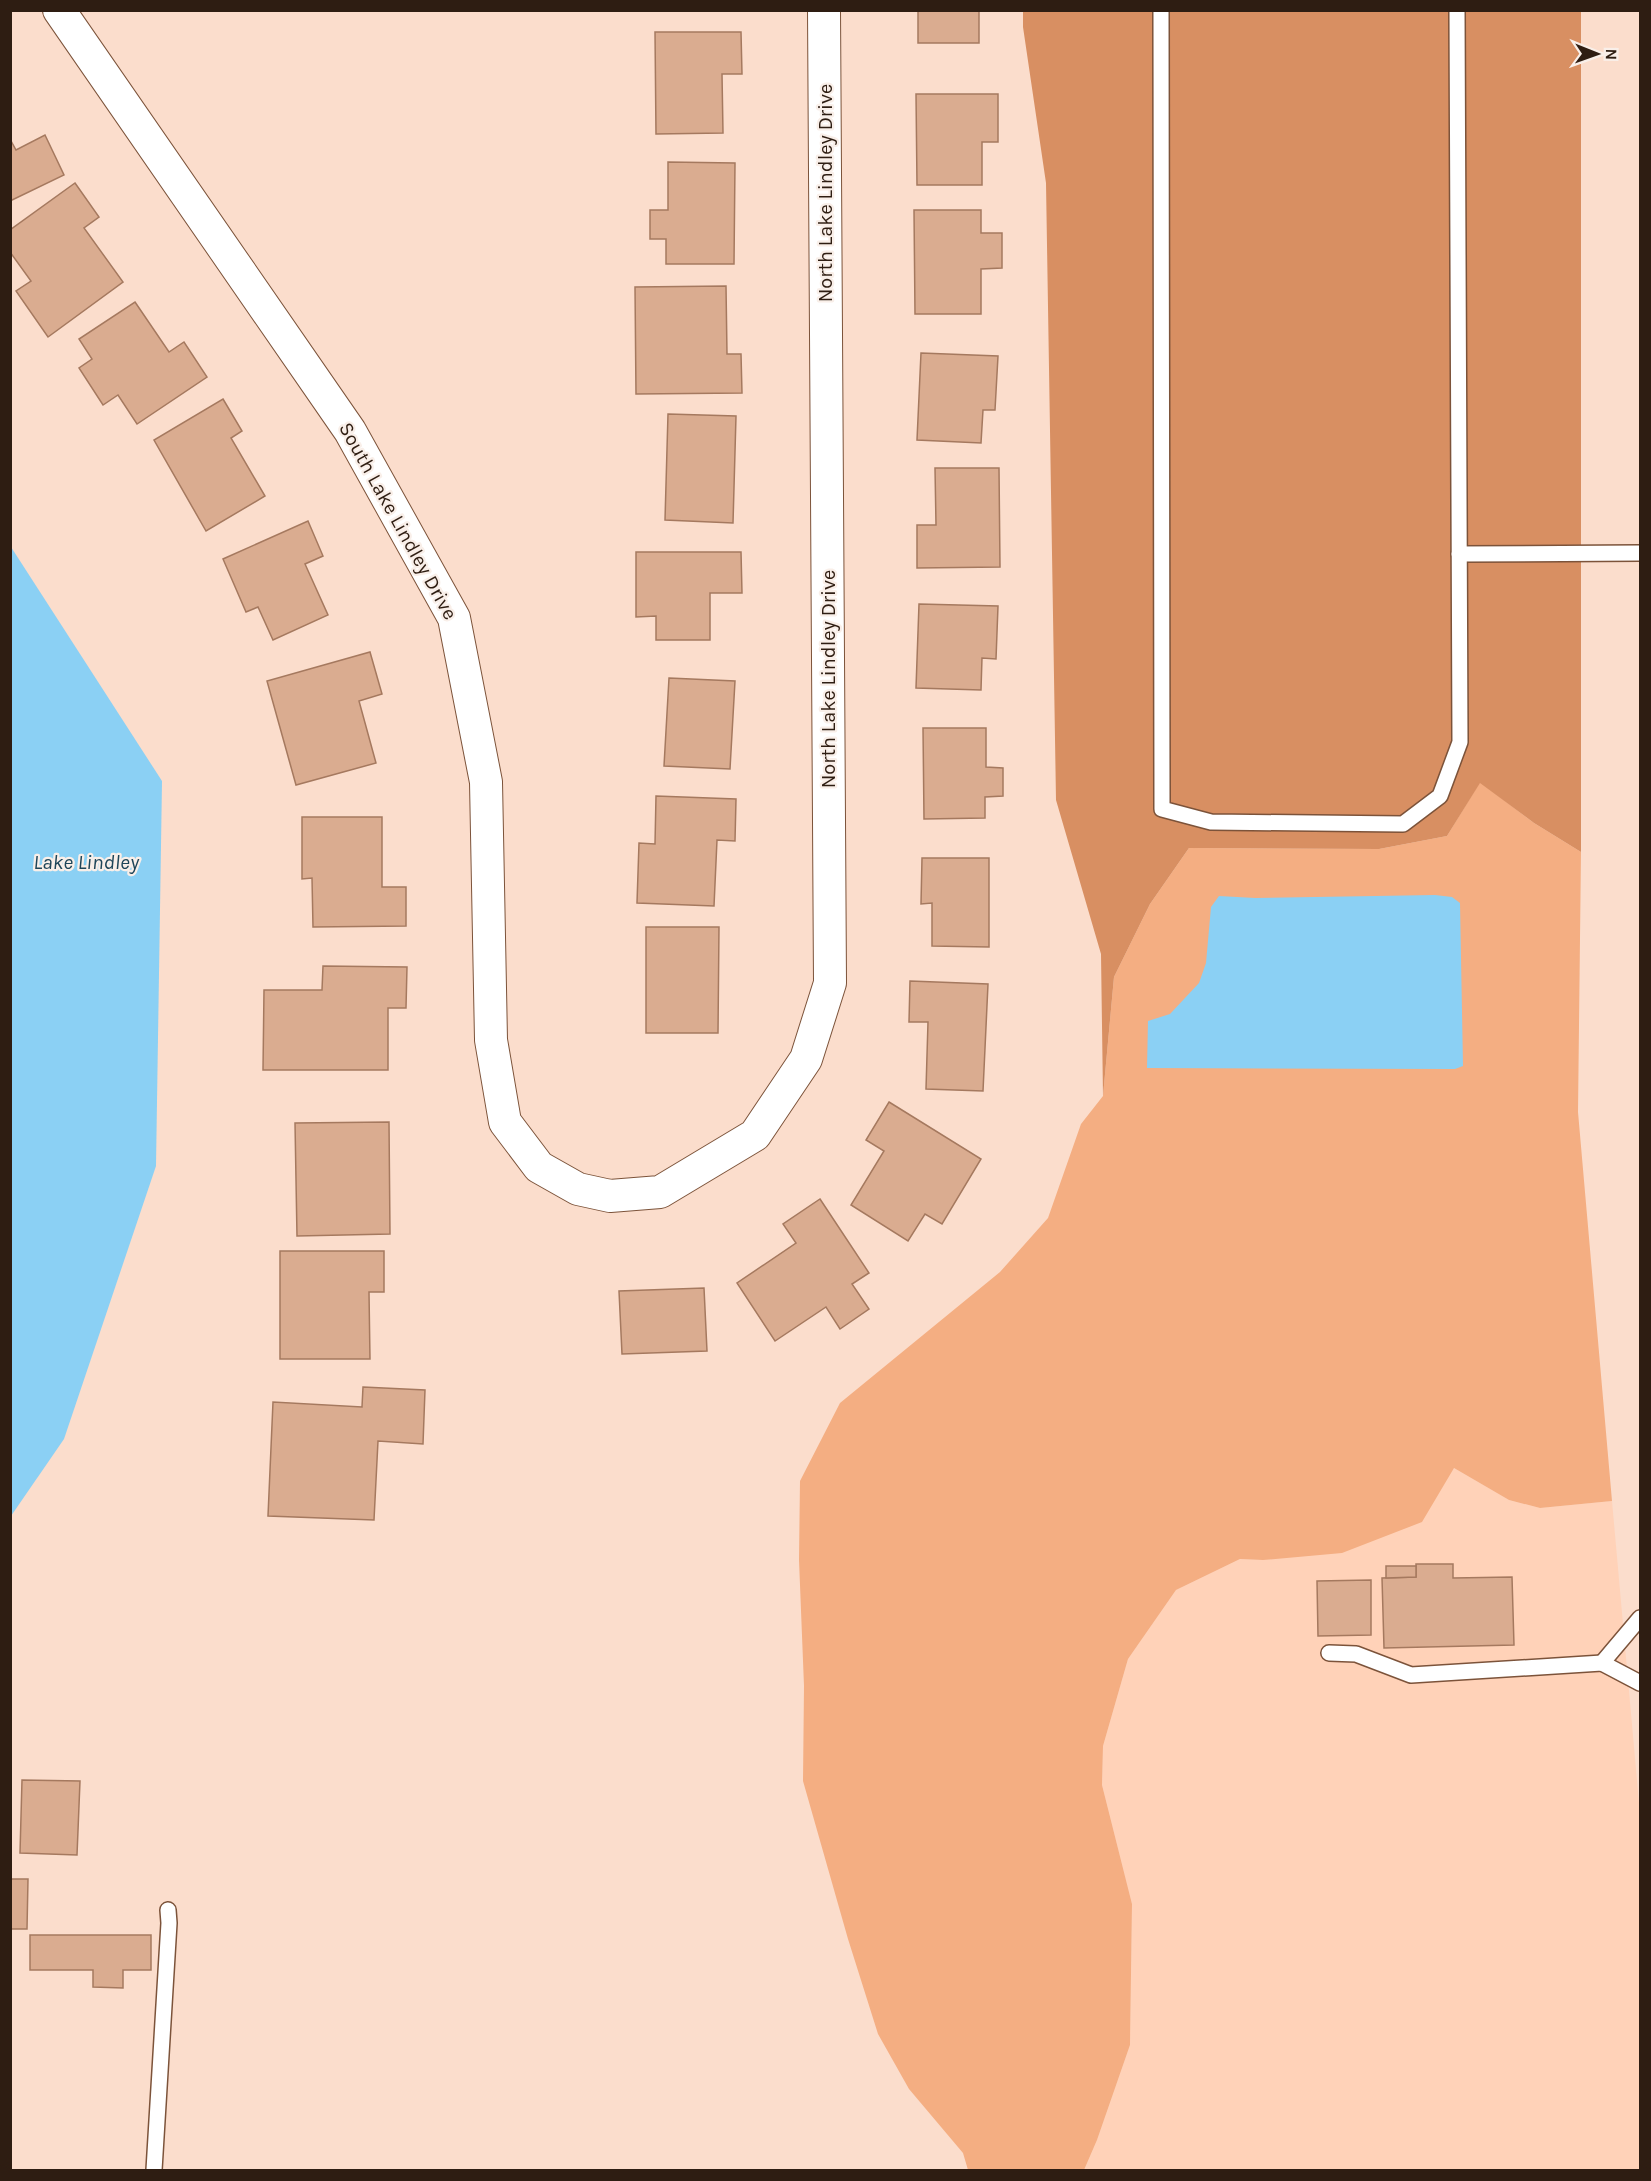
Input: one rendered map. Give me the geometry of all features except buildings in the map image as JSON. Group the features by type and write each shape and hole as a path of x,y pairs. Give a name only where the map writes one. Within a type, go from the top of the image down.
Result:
{"street":[{"name":"South Lake Lindley Drive","path":"59,10 350,430 454,618 486,782 491,1040 505,1122 539,1167 578,1189"},
{"name":"North Lake Lindley Drive","path":"578,1189 610,1196 660,1192 755,1135 806,1059 830,983 824,10"}],"lane":[{"path":"1161,10 1162,809 1211,822 1403,824 1440,796 1460,742 1457,10"},
{"path":"1459,554 1641,553"},
{"path":"1602,1663 1641,1618"},
{"path":"1329,1653 1356,1654 1411,1675 1602,1663 1641,1683"},
{"path":"154,2170 168,1910"}],"shaded area":[{"path":"1023,10 1581,11 1581,852 1534,823 1480,783 1447,836 1379,849 1189,848 1150,904 1114,977 1103,1096 1101,954 1056,800 1046,183 1023,27"},
{"path":"1480,782 1534,823 1581,852 1578,1112 1612,1501 1540,1508 1509,1500 1454,1468 1422,1522 1342,1553 1263,1560 1240,1559 1176,1590 1128,1659 1103,1746 1102,1785 1132,1904 1130,2045 1097,2140 1084,2170 968,2170 963,2153 909,2089 878,2034 803,1781 804,1686 799,1560 800,1481 840,1403 1000,1272 1048,1218 1081,1124 1103,1096 1114,977 1150,904 1189,848 1379,849 1447,836"},
{"path":"1454,1468 1509,1500 1540,1508 1612,1501 1640,1814 1640,2170 1084,2170 1097,2140 1130,2045 1132,1904 1102,1785 1103,1746 1128,1659 1176,1590 1240,1559 1263,1560"}],"water":[{"name":"Lake Lindley","path":"11,547 162,781 156,1166 64,1439 11,1516"},
{"path":"1435,895 1452,897 1460,903 1463,1066 1455,1069 1147,1068 1148,1021 1170,1014 1199,983 1206,963 1211,907 1219,896 1255,898"}]}
